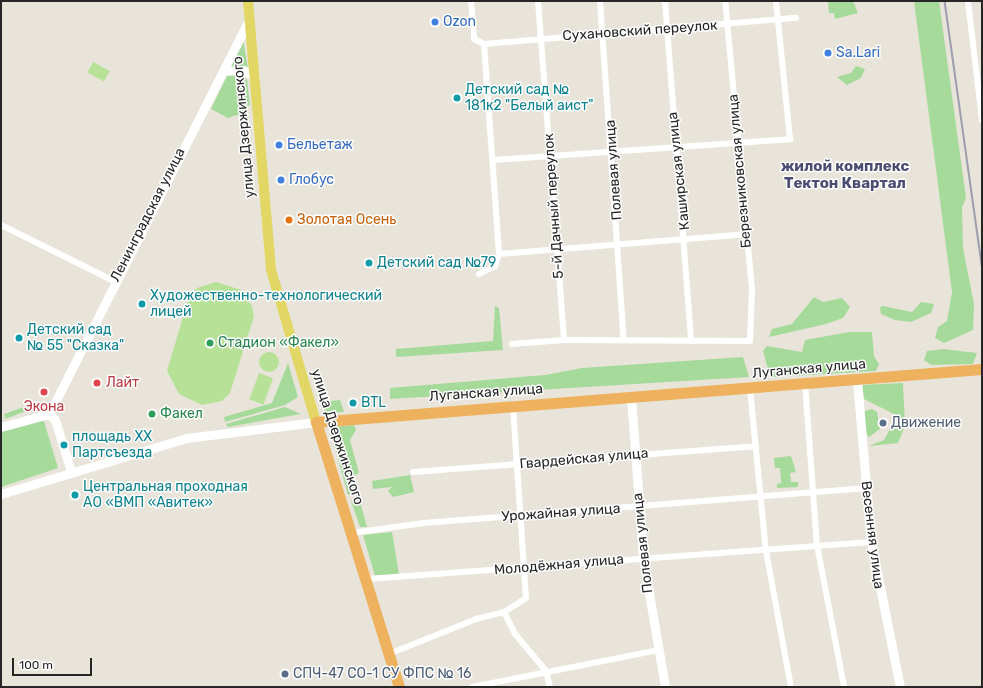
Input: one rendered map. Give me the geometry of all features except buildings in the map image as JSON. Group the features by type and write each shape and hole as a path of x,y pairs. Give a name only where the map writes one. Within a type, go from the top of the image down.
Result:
{"highway":[{"name":"Луганская улица","path":"316,422 982,370"},
{"name":"улица Дзержинского","path":"316,422 367,579 399,687"}],"main road":[{"name":"улица Дзержинского","path":"248,1 271,270 316,422"}],"street":[{"path":"471,1 474,39 484,44 499,254 495,266 479,274"},
{"name":"5-й Дачный переулок","path":"538,1 564,340"},
{"name":"Полевая улица","path":"600,1 613,149 624,340"},
{"name":"Каширская улица","path":"665,1 675,148 685,239 691,341"},
{"name":"Березниковская улица","path":"691,341 750,341 752,290 745,234 725,1"},
{"path":"493,160 613,149 675,148 738,141 790,138 776,1"},
{"path":"968,1 982,120"},
{"name":"Сухановский переулок","path":"484,44 541,38 602,35 796,18"},
{"name":"Ленинградская улица","path":"49,414 114,282 249,19"},
{"path":"223,71 243,70 255,78"},
{"path":"1,225 114,282"},
{"path":"499,254 619,246 745,234"},
{"path":"512,344 564,340 691,341"},
{"name":"Весенняя улица","path":"857,380 865,488 871,542 900,687"},
{"path":"805,384 817,545 844,687"},
{"path":"750,389 766,551 791,687"},
{"name":"Полевая улица","path":"631,397 633,454 643,558 665,687"},
{"path":"389,654 476,619 504,612 526,598 513,407"},
{"path":"1,428 49,414 55,420 71,471"},
{"name":"Луганская улица","path":"1,494 71,471 186,438 316,422"},
{"name":"Гвардейская улица","path":"413,472 633,454 756,446"},
{"name":"Урожайная улица","path":"352,533 423,523 865,488"},
{"name":"Молодёжная улица","path":"367,579 643,558 766,551 817,545 871,542"},
{"path":"504,612 515,634 546,671 550,687"},
{"path":"472,687 546,671 659,650"}],"green space":[{"path":"828,1 853,1 858,13 835,19 834,13 829,13"},
{"path":"914,1 939,1 966,198 962,207 963,248 974,304 973,330 944,343 935,338 938,327 947,321 952,292"},
{"path":"243,39 248,69 229,67"},
{"path":"93,62 110,71 104,82 87,73"},
{"path":"856,66 865,69 861,78 847,85 837,77 851,73"},
{"path":"228,74 242,74 247,80 250,105 245,108 249,119 237,115 228,118 211,109"},
{"name":"Стадион «Факел»","path":"216,282 241,290 252,306 254,316 230,393 222,401 202,405 179,394 167,371 189,297 197,288"},
{"path":"814,297 823,302 842,298 850,307 843,318 826,324 769,337 772,329 792,324"},
{"path":"921,302 934,304 931,313 911,322 895,320 881,314 880,307 883,306 912,312"},
{"path":"495,306 499,308 503,350 396,357 396,349 493,341"},
{"path":"849,332 872,332 874,356 879,364 876,371 773,377 768,369 763,351 767,346 802,352 805,340"},
{"path":"944,349 977,353 973,364 931,365 924,360 927,351"},
{"path":"269,352 276,355 279,362 276,369 269,372 262,369 259,362 262,355"},
{"path":"743,357 749,377 390,399 390,388 545,375 582,368"},
{"path":"288,363 298,397 285,405 225,422 224,417 272,403"},
{"path":"259,373 273,378 264,404 249,399"},
{"path":"903,383 905,426 898,443 869,446 884,440 890,429 897,428 896,415 864,399 862,385"},
{"path":"340,400 344,412 326,413 322,402"},
{"path":"41,401 42,405 5,419 4,414"},
{"path":"285,407 301,414 228,427 226,424"},
{"path":"872,409 877,412 880,429 869,437 865,433 863,412"},
{"path":"43,418 58,468 1,487 1,431"},
{"path":"354,425 356,430 350,440 359,473 353,476 357,490 348,495 331,434 335,427"},
{"path":"791,456 796,472 790,473 791,482 798,482 798,487 777,488 777,484 781,483 780,468 775,468 774,458"},
{"path":"410,475 414,492 393,497 388,491 392,487 373,489 372,481"},
{"path":"351,501 360,502 367,527 360,527"},
{"path":"392,532 399,574 375,576 363,535"}],"railway":[{"path":"945,1 982,265"}],"place":[{"name":"Ozon","path":"435,22"},
{"name":"Sa.Lari","path":"828,53"},
{"name":"Детский сад № 181к2 \"Белый аист\"","path":"457,98"},
{"name":"Бельетаж","path":"279,145"},
{"name":"Глобус","path":"281,180"},
{"name":"Золотая Осень","path":"289,220"},
{"name":"Детский сад №79","path":"369,263"},
{"name":"Художественно-технологический лицей","path":"142,304"},
{"name":"Детский сад № 55 \"Сказка\"","path":"19,338"},
{"name":"Стадион «Факел»","path":"210,343"},
{"name":"Лайт","path":"97,383"},
{"name":"Экона","path":"44,392"},
{"name":"BTL","path":"353,403"},
{"name":"Факел","path":"152,414"},
{"name":"Движение","path":"883,423"},
{"name":"площадь XX Партсъезда","path":"64,445"},
{"name":"Центральная проходная АО «ВМП «Авитек»","path":"75,495"},
{"name":"СПЧ-47 СО-1 СУ ФПС № 16","path":"285,674"}],"district":[{"name":"жилой комплекс Тектон Квартал","path":"845,174"}]}
